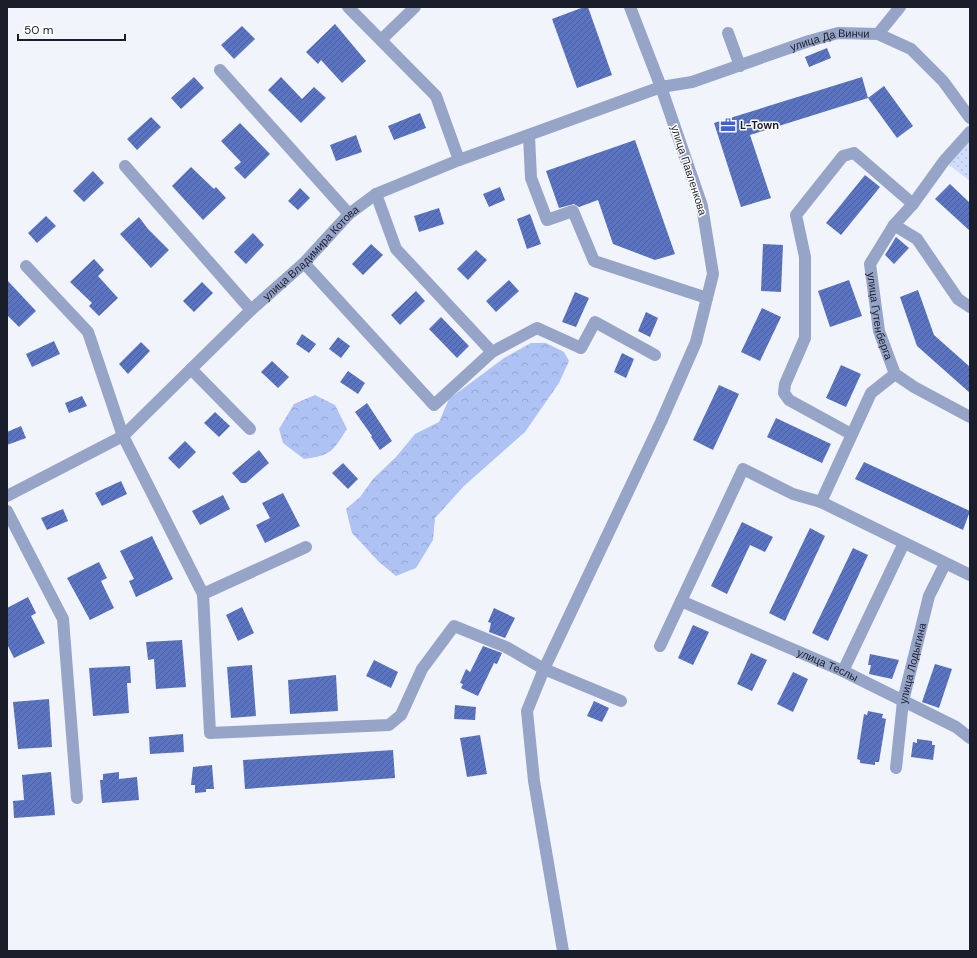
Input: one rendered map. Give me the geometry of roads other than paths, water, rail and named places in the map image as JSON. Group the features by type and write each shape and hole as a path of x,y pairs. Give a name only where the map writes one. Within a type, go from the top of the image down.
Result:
{"street":[{"path":"348,7 436,96 460,160"},
{"path":"381,40 415,7"},
{"name":"улица Павленкова","path":"563,951 534,781 527,711 544,669 637,469 661,422 696,342 713,274 702,206 661,87 630,7"},
{"path":"878,34 900,7"},
{"path":"728,33 740,66"},
{"name":"улица Да Винчи","path":"661,87 692,82 809,41 838,33 878,34 911,49 943,80 970,118"},
{"path":"220,70 349,214"},
{"name":"улица Владимира Котова","path":"7,496 123,436 251,310 304,263 349,214 376,194 460,160 661,87"},
{"name":"улица Гутенберга","path":"968,414 914,387 895,374 879,331 870,264 894,224 913,204 944,161 970,132"},
{"path":"529,136 531,178 547,220 574,211 594,261 707,298"},
{"path":"851,434 789,400 784,393 785,384 805,338 805,258 796,215 843,156 854,153 913,204"},
{"path":"125,166 251,310"},
{"path":"376,194 396,249 492,352"},
{"path":"894,224 917,239 958,299 970,307"},
{"path":"304,263 434,405 492,352 537,328 582,348 596,322 655,355"},
{"path":"26,266 88,332 123,436 203,594 210,734 389,725 401,715 422,669 454,626 506,647 544,669 620,701"},
{"path":"191,369 250,430"},
{"path":"821,502 871,393 895,374"},
{"path":"660,646 743,469 793,494 821,502 946,564 969,572"},
{"path":"7,511 63,620 77,798"},
{"path":"843,671 904,543"},
{"path":"203,594 306,547"},
{"name":"улица Лодыгина","path":"896,768 903,701 929,596 946,564"},
{"name":"улица Теслы","path":"681,601 843,671 956,727 970,738"}],"place":[{"name":"L-Town","path":"728,125"}]}
